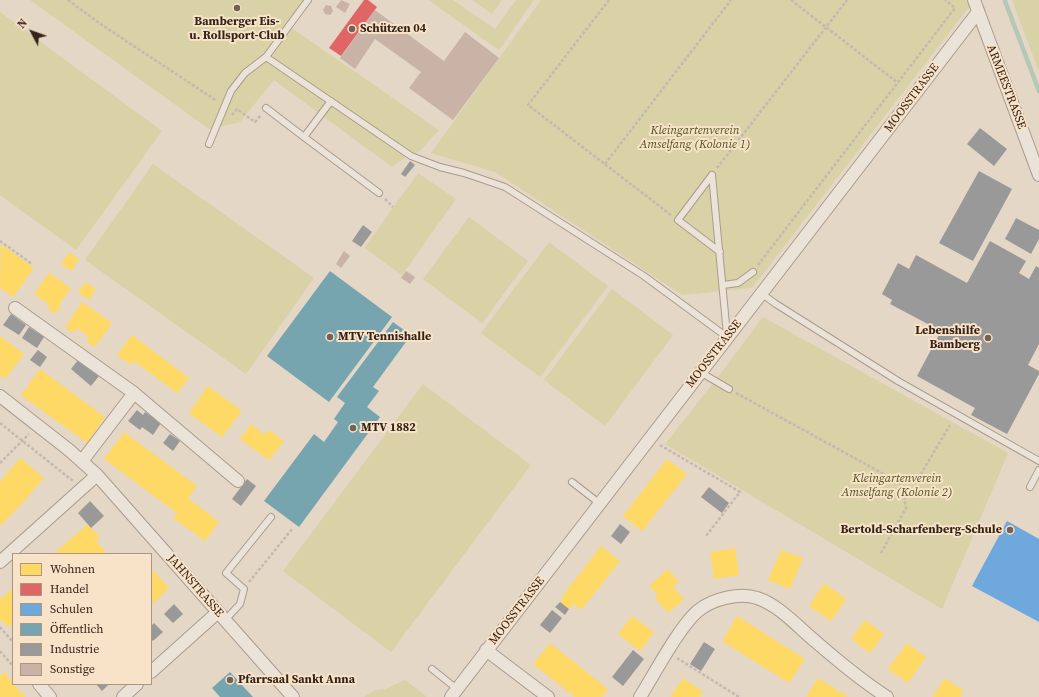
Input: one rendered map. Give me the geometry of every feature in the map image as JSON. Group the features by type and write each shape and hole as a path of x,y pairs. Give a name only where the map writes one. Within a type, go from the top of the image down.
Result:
{"street":[{"name":"ARMEESTRASSE","path":"974,0 1039,175"},
{"name":"MOOSSTRASSE","path":"454,693 978,12"},
{"path":"15,308 134,393 238,481"},
{"path":"82,462 134,393"},
{"name":"JAHNSTRASSE","path":"0,396 82,462 97,476 293,697"},
{"path":"0,562 97,476"},
{"path":"640,697 685,626 699,610 718,600 738,596 756,598 769,603 823,648 887,697"},
{"path":"152,671 221,616"},
{"path":"486,650 548,697"},
{"path":"40,685 50,697"},
{"path":"123,697 136,685"}],"lane":[{"path":"209,144 231,91 245,73 266,57 308,0"},
{"path":"266,57 411,156 440,167 464,173 505,187 644,276 727,337"},
{"path":"304,137 331,101"},
{"path":"266,108 379,193"},
{"path":"712,175 678,220 720,252"},
{"path":"712,175 727,337"},
{"path":"723,285 738,283 753,272"},
{"path":"762,294 898,381 1039,461"},
{"path":"700,372 729,389"},
{"path":"1030,487 1039,470"},
{"path":"572,482 599,503"},
{"path":"221,616 240,604 244,589 226,573 271,517"},
{"path":"432,669 454,693"}],"path":[{"path":"69,0 102,26 215,101 226,101"},
{"path":"609,0 528,105 678,220"},
{"path":"605,164 730,0"},
{"path":"791,0 898,83"},
{"path":"712,175 847,0"},
{"path":"753,272 956,8 945,0"},
{"path":"220,116 230,118 237,110 255,122 266,108"},
{"path":"389,204 393,207"},
{"path":"0,241 32,264"},
{"path":"729,389 900,483 910,481 922,474 950,425"},
{"path":"0,423 83,489"},
{"path":"649,439 740,492 706,536"},
{"path":"0,463 23,440"},
{"path":"882,553 906,508 904,494 900,483"},
{"path":"244,589 293,528"},
{"path":"0,627 12,641"},
{"path":"0,651 12,665"},
{"path":"668,653 739,697"}],"green space":[{"path":"30,0 303,0 286,24 439,130 420,151 407,156 392,167 274,80 240,122 209,129"},
{"path":"428,0 453,0 495,29 516,0 534,0 499,50"},
{"path":"472,0 502,0 492,14"},
{"name":"Kleingartenverein Amselfang (Kolonie 1)","path":"541,0 966,0 969,7 752,288 682,295 495,172 431,153"},
{"path":"1012,0 1039,0 1039,72"},
{"path":"0,12 162,131 76,250 0,195"},
{"path":"153,164 314,278 246,374 85,260"},
{"path":"418,173 456,199 402,275 364,248"},
{"path":"469,217 528,261 482,323 423,279"},
{"path":"549,242 608,286 540,377 481,333"},
{"path":"612,289 673,335 605,426 544,380"},
{"name":"Kleingartenverein Amselfang (Kolonie 2)","path":"763,317 1008,453 942,609 665,444"},
{"path":"423,384 531,465 391,652 283,571"},
{"path":"405,680 427,697 364,697 375,690 385,689"}],"building: Wohnen":[{"path":"1,244 34,268 13,297 0,288"},
{"path":"69,252 79,259 71,271 61,264"},
{"path":"49,273 71,288 59,305 61,306 55,314 47,308 50,305 34,294"},
{"path":"85,282 96,289 89,300 78,292"},
{"path":"82,302 112,323 95,347 86,341 89,337 77,328 73,333 65,327"},
{"path":"132,335 189,378 177,393 134,361 131,365 117,355"},
{"path":"0,336 24,354 5,379 0,375"},
{"path":"40,369 105,417 87,443 21,395"},
{"path":"208,386 242,411 222,437 189,413"},
{"path":"251,424 265,435 269,430 284,441 269,460 240,439"},
{"path":"124,432 197,486 188,498 219,522 205,541 173,518 177,513 104,459"},
{"path":"20,458 44,478 0,526 0,482"},
{"path":"667,459 687,474 642,531 623,516"},
{"path":"88,524 100,537 96,541 106,552 105,553 54,553"},
{"path":"601,546 620,561 581,610 574,604 569,609 560,602 564,596 563,595"},
{"path":"735,548 739,575 714,579 710,552"},
{"path":"781,550 803,558 790,589 768,580"},
{"path":"152,569 169,588 152,604"},
{"path":"668,569 679,582 673,587 684,599 668,613 655,598 658,595 649,586"},
{"path":"824,583 846,599 831,621 809,606"},
{"path":"12,589 12,623 8,627 0,619 0,599"},
{"path":"632,616 654,632 640,651 618,634"},
{"path":"737,616 805,659 789,683 722,641"},
{"path":"865,620 884,634 870,653 851,639"},
{"path":"550,643 608,689 601,697 575,697 533,664"},
{"path":"907,643 926,657 908,683 888,669"},
{"path":"5,672 12,685 14,685 26,697 0,697 0,676"},
{"path":"683,678 703,692 699,697 670,697"},
{"path":"818,678 840,692 849,697 806,697"},
{"path":"945,678 964,691 960,697 932,697"}],"building: Handel":[{"name":"Schützen 04","path":"364,0 368,0 377,7 341,56 329,48"}],"building: Schulen":[{"path":"1007,521 1039,539 1039,622 972,586"}],"building: Öffentlich":[{"name":"MTV Tennishalle","path":"330,271 392,317 329,402 267,356"},
{"name":"MTV 1882","path":"393,322 411,335 373,387 379,391 367,407 380,417 299,527 264,501 314,434 324,442 338,422 334,419 345,403 337,397"},
{"name":"Pfarrsaal Sankt Anna","path":"230,672 253,697 220,697 212,688"}],"building: Industrie":[{"path":"980,128 1007,149 994,166 967,144"},
{"path":"410,161 415,165 405,177 401,174"},
{"path":"979,171 1012,189 973,261 939,243"},
{"path":"1016,218 1039,230 1039,239 1031,254 1005,239"},
{"path":"363,225 372,232 361,247 352,241"},
{"name":"Lebenshilfe Bamberg","path":"990,241 1026,261 1019,273 1029,279 1036,266 1039,268 1039,344 1028,365 1039,371 1039,374 1007,434 971,415 975,408 917,376 941,331 890,304 892,300 882,294 898,263 909,269 916,255 967,283"},
{"path":"11,314 26,325 19,335 3,325"},
{"path":"29,327 44,337 37,348 22,338"},
{"path":"38,350 47,357 40,367 30,360"},
{"path":"78,360 99,376 91,386 71,369"},
{"path":"137,410 143,415 145,412 161,423 153,435 142,427 140,430 128,421"},
{"path":"170,434 180,441 173,451 163,443"},
{"path":"247,479 256,486 241,506 232,499"},
{"path":"709,487 729,503 722,513 701,497"},
{"path":"90,501 104,516 91,528 78,513"},
{"path":"620,524 630,532 621,544 611,536"},
{"path":"560,602 569,609 565,615 555,607"},
{"path":"174,604 183,614 173,623 164,614"},
{"path":"552,610 562,618 550,633 540,625"},
{"path":"154,623 163,632 153,641 152,640 152,625"},
{"path":"704,642 715,649 701,671 690,664"},
{"path":"633,650 644,659 623,686 612,677"},
{"path":"97,685 108,685 102,691"}],"building: Sonstige":[{"path":"341,0 350,4 345,13 336,7"},
{"path":"326,5 331,6 333,11 330,15 325,14 323,10"},
{"path":"375,10 444,61 465,32 499,58 453,120 409,88 421,72 375,39 355,69 340,58"},
{"path":"344,251 350,256 341,268 336,264"},
{"path":"406,271 415,277 410,284 401,278"}],"waterway":[{"path":"1005,1 1039,91"}],"place":[{"name":"Bamberger Eis- u. Rollsport-Club","path":"237,8"},
{"name":"Schützen 04","path":"352,29"},
{"name":"MTV Tennishalle","path":"330,337"},
{"name":"Lebenshilfe Bamberg","path":"988,338"},
{"name":"MTV 1882","path":"353,428"},
{"name":"Bertold-Scharfenberg-Schule","path":"1010,530"},
{"name":"Pfarrsaal Sankt Anna","path":"230,680"}]}
